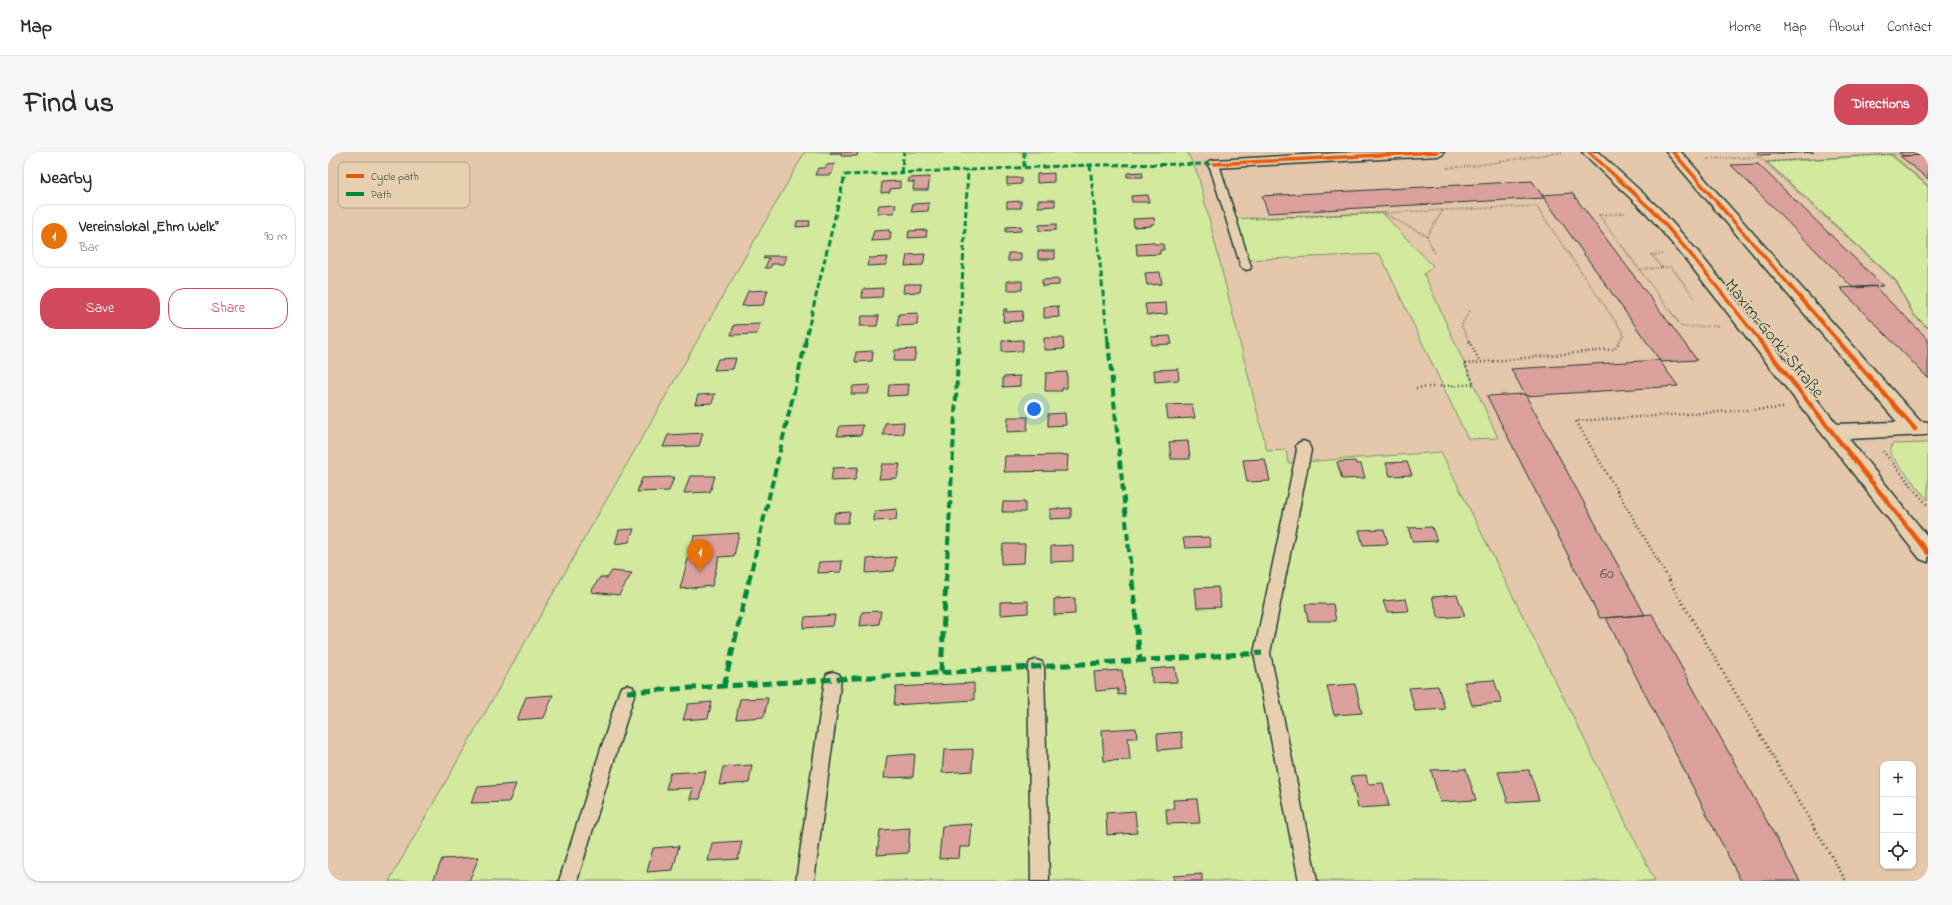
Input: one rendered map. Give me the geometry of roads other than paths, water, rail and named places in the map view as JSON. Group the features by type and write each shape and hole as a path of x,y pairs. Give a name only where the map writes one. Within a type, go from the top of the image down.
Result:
{"street":[{"path":"1214,164 1282,156 1437,152"},
{"name":"Maxim-Gorki-Straße","path":"1589,152 1658,218 1693,257 1928,553"},
{"path":"1673,152 1922,429"},
{"path":"1832,432 1922,429"}],"lane":[{"path":"1214,164 1246,267"},
{"path":"1303,446 1304,450 1262,653 1308,881"},
{"path":"1036,666 1040,881"},
{"path":"805,881 833,679"},
{"path":"568,881 627,692"}],"place":[{"name":"Vereinslokal „Ehm Welk“","path":"700,572"}]}
